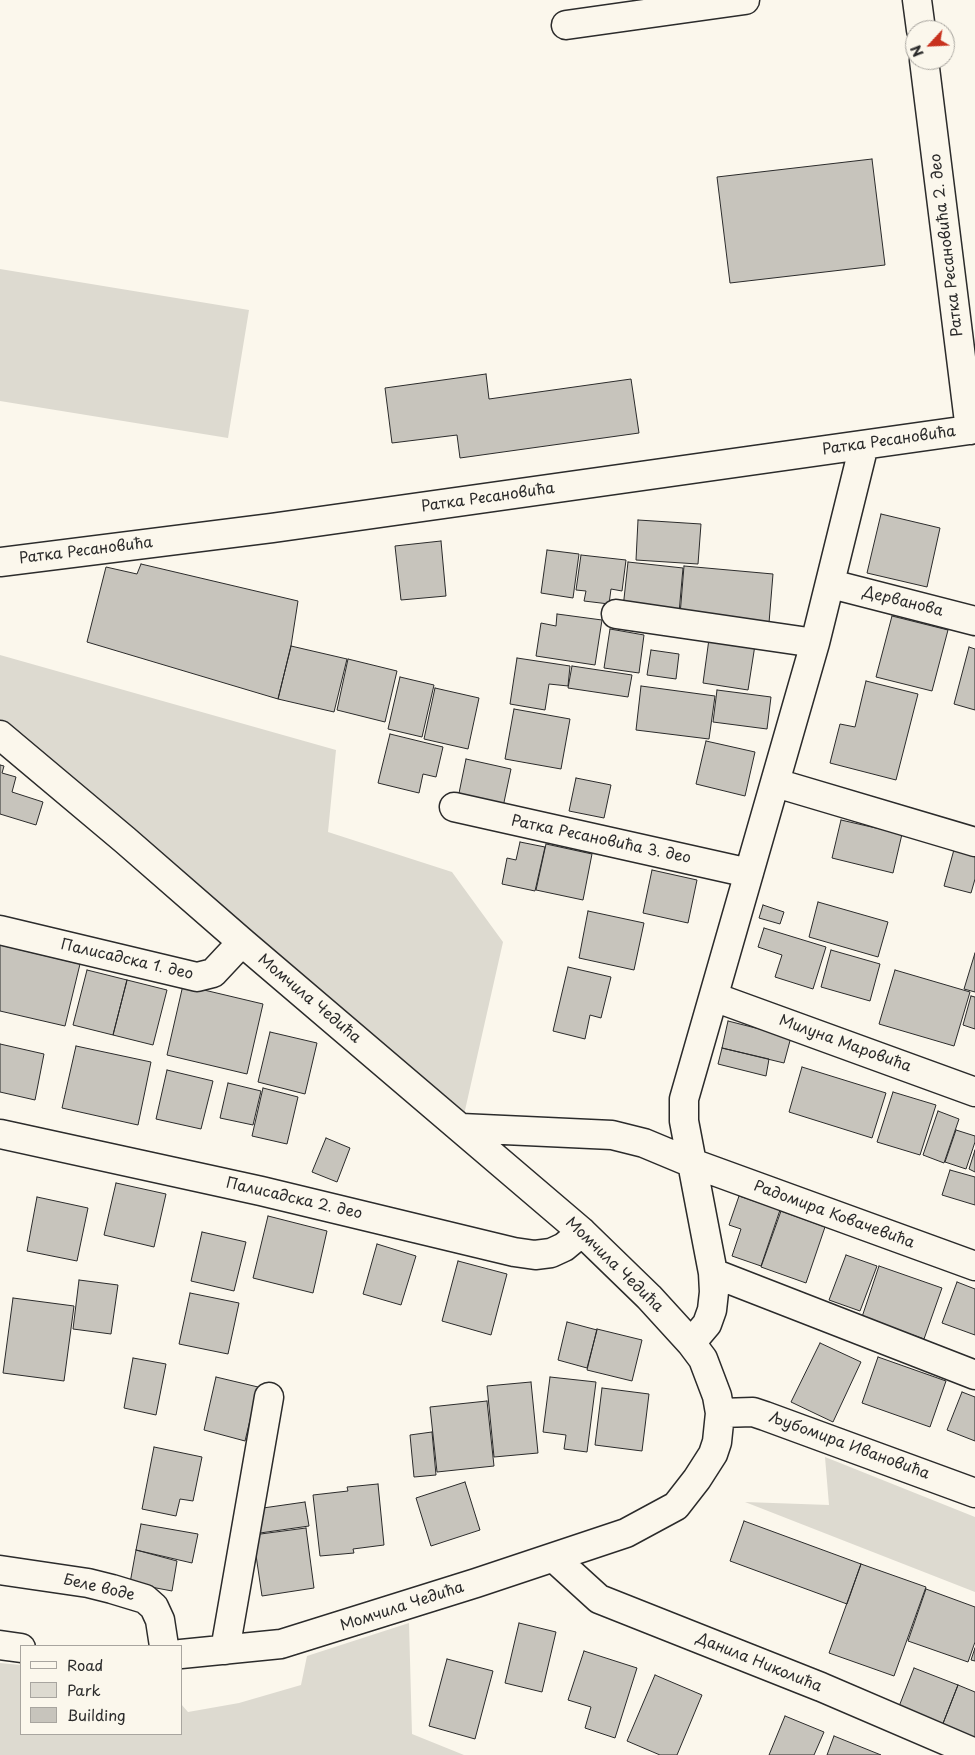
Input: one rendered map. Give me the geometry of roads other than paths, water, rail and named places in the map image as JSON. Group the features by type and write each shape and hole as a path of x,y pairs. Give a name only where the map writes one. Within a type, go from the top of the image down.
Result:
{"street":[{"path":"566,25 745,0"},
{"path":"917,0 920,20"},
{"name":"Ратка Ресановића 2. део","path":"925,70 972,429"},
{"name":"Ратка Ресановића","path":"0,562 272,528 972,429"},
{"path":"691,1343 707,1324 712,1310 714,1273 684,1121 684,1099 815,644 864,445"},
{"name":"Дерванова","path":"831,584 975,621"},
{"path":"616,614 815,644"},
{"name":"Момчила Чедића","path":"0,735 582,1232 650,1297 691,1343 703,1359 717,1396 720,1413 719,1428 713,1454 687,1494 676,1506 626,1533 554,1558 281,1644 182,1654"},
{"path":"776,783 975,842"},
{"name":"Ратка Ресановића 3. део","path":"454,808 749,872"},
{"name":"Палисадска 1. део","path":"0,930 197,977 213,972 242,942"},
{"name":"Милуна Маровића","path":"714,997 975,1092"},
{"path":"461,1128 612,1135 644,1143 692,1164"},
{"name":"Палисадска 2. део","path":"0,1134 261,1191 514,1252 535,1255 551,1253 564,1247 582,1232"},
{"name":"Радомира Ковачевића","path":"692,1164 975,1266"},
{"path":"714,1273 975,1375"},
{"path":"225,1650 269,1397"},
{"name":"Љубомира Ивановића","path":"720,1413 753,1412 975,1493"},
{"name":"Данила Николића","path":"554,1558 599,1599 821,1687 975,1753"},
{"name":"Беле воде","path":"0,1570 88,1584 112,1589 145,1600 154,1607 160,1620 164,1645"},
{"path":"0,1645 20,1648"}]}
